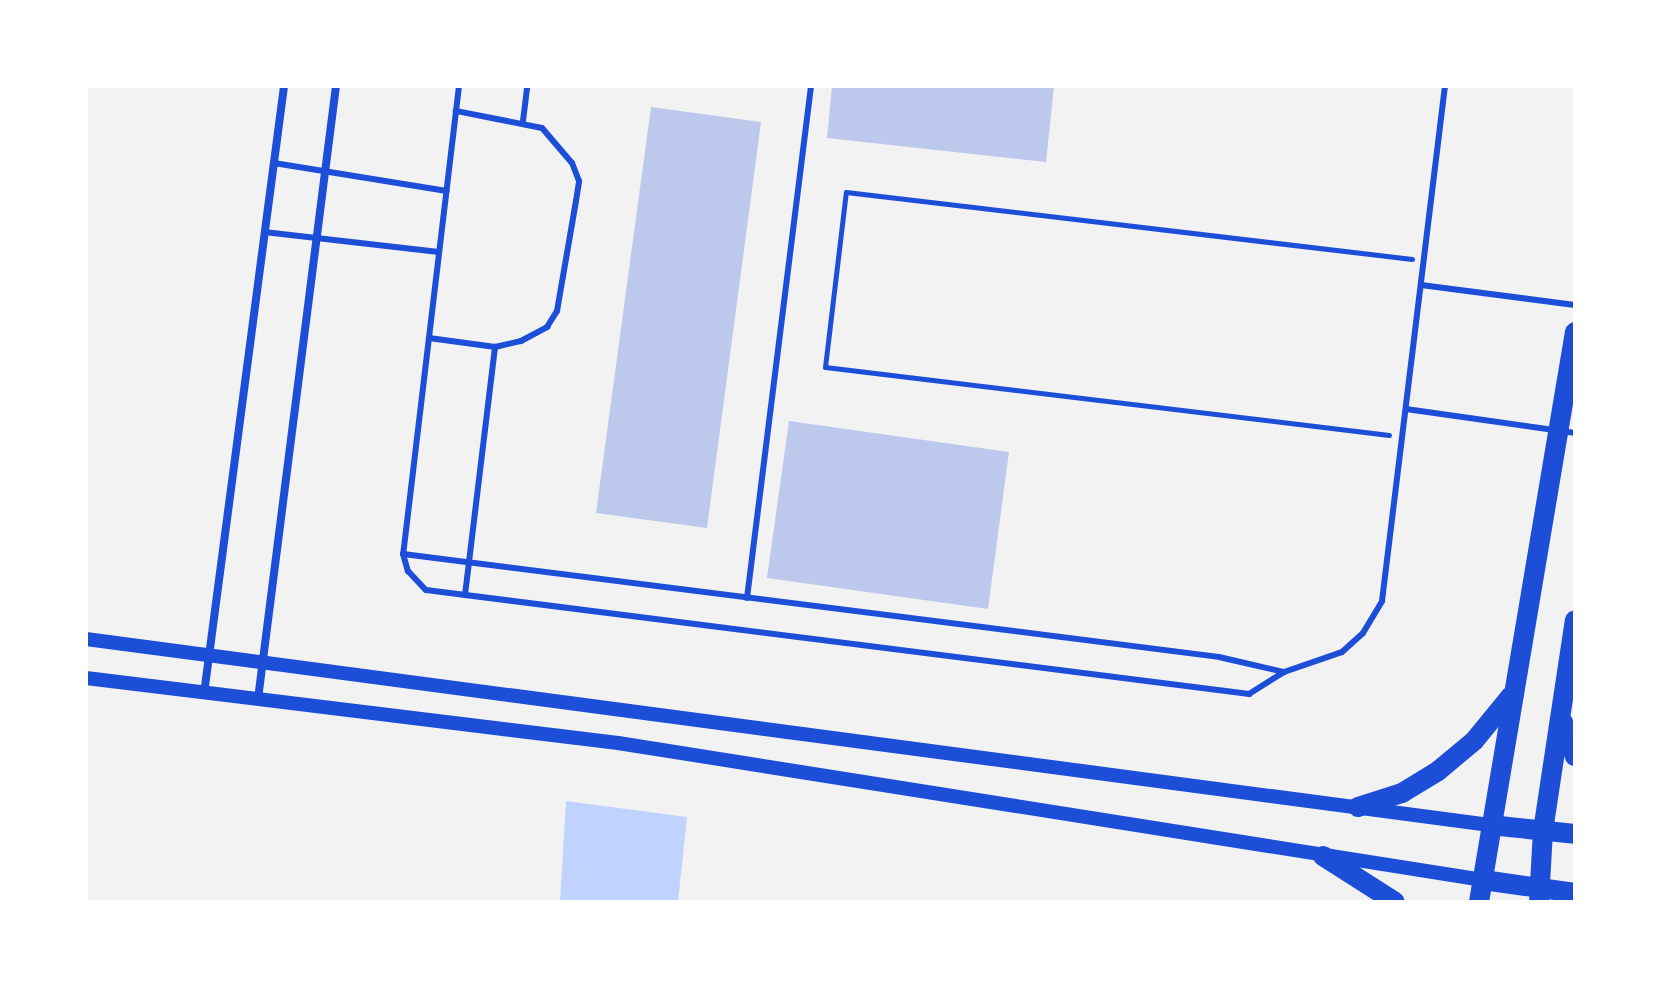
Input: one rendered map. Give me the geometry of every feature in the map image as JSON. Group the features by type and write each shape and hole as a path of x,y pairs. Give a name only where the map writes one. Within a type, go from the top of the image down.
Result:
{"main road":[{"path":"1479,902 1513,693 1567,432 1575,332"},
{"path":"1540,896 1543,831 1575,620"},
{"path":"1358,807 1402,793 1438,771 1474,741 1513,693"},
{"path":"1561,715 1575,756"},
{"path":"1490,825 1575,834"},
{"path":"1323,856 1395,902"},
{"path":"1483,880 1540,896 1575,893"}],"street":[{"path":"204,694 284,86"},
{"path":"258,699 336,86"},
{"path":"86,639 1490,825"},
{"path":"86,678 634,746 1483,880"}],"lane":[{"path":"459,86 403,554 408,571 426,590 1249,694 1284,672 1342,652 1363,633 1382,601 1445,86"},
{"path":"523,121 527,86"},
{"path":"747,598 811,86"},
{"path":"429,338 495,347 521,341 547,327 557,311 579,181 561,147 542,128 523,121 456,111"},
{"path":"274,163 447,191"},
{"path":"264,232 439,252"},
{"path":"1421,285 1575,305"},
{"path":"465,595 495,347"},
{"path":"1406,409 1567,432"},
{"path":"403,554 1219,657 1284,672"}],"path":[{"path":"1402,437 825,367 846,192 1424,261"}],"water":[{"path":"566,801 687,817 678,902 560,902"}],"building":[{"path":"832,86 1054,86 1046,162 827,138"},
{"path":"651,107 761,122 707,528 596,513"},
{"path":"789,421 1009,452 988,609 767,578"}]}
